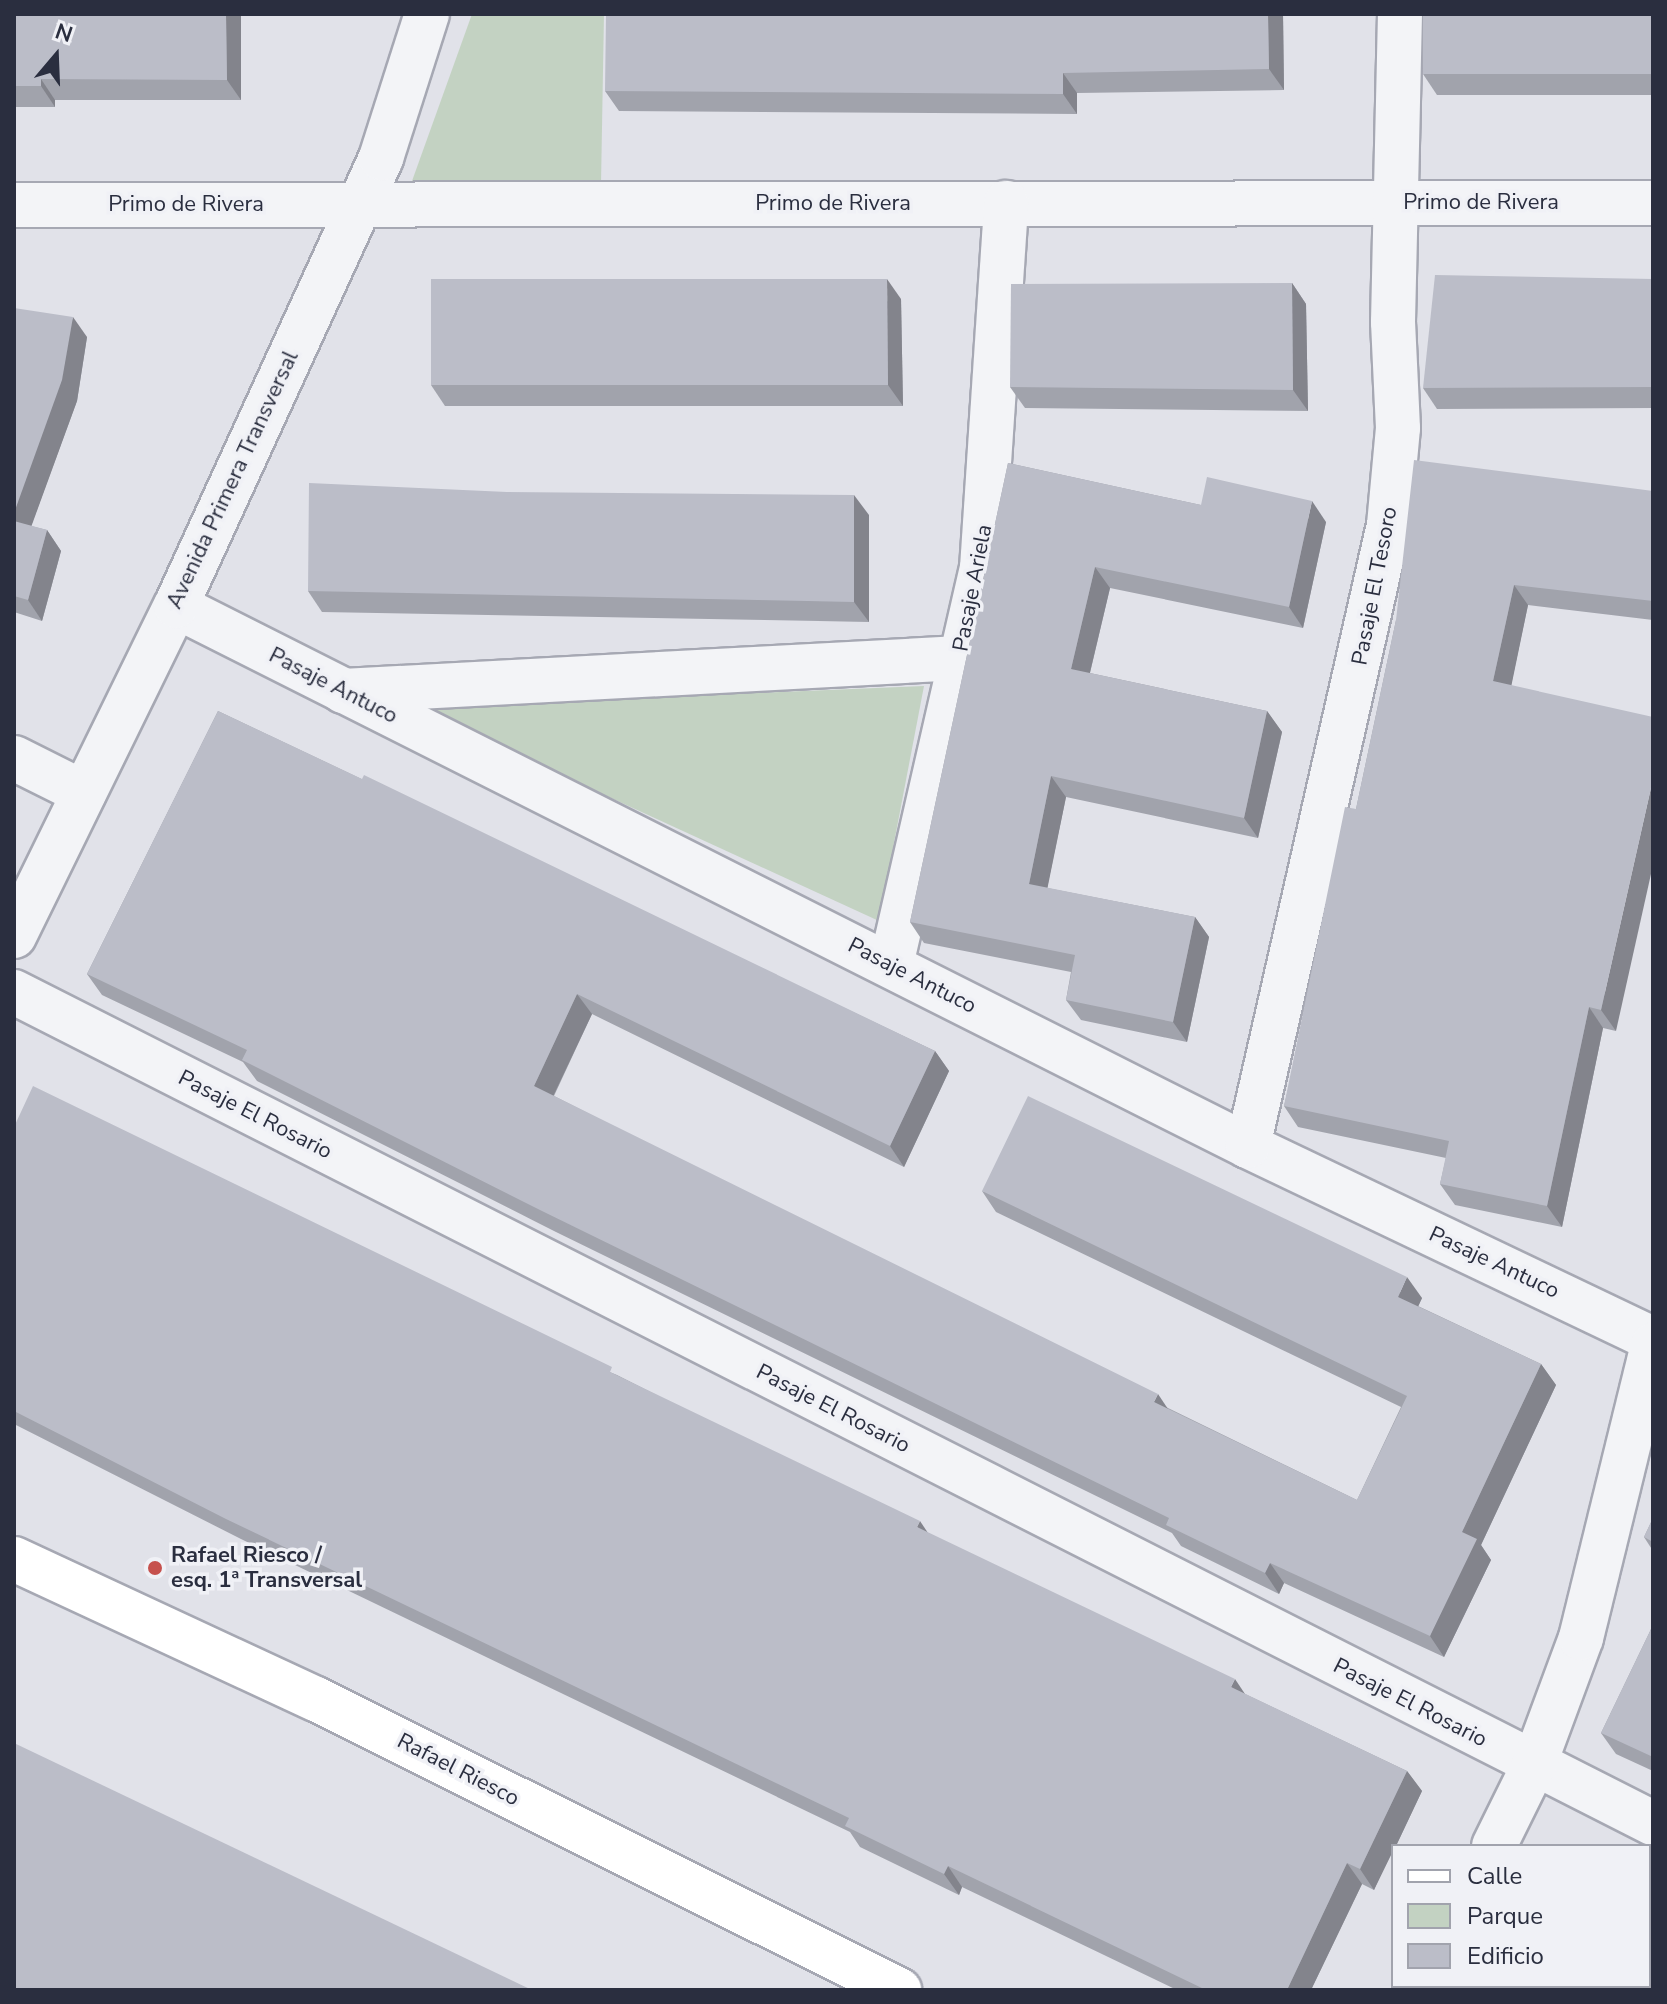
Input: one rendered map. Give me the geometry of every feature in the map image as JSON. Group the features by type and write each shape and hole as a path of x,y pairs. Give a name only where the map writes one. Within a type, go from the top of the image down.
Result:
{"main road":[{"name":"Rafael Riesco","path":"14,1559 316,1699 899,1990"}],"street":[{"name":"Avenida Primera Transversal","path":"14,936 176,606 381,158 427,14"},
{"name":"Pasaje El Tesoro","path":"1248,1146 1389,525 1398,428 1395,203 1400,14"},
{"name":"Pasaje Ariela","path":"891,965 960,658 987,522 1006,203"},
{"name":"Primo de Rivera","path":"14,205 1653,203"},
{"name":"Pasaje Antuco","path":"176,606 1248,1146 1653,1339"},
{"path":"341,691 960,658"},
{"path":"14,758 84,793"},
{"name":"Pasaje El Rosario","path":"14,992 1653,1823"},
{"path":"1495,1844 1534,1765 1581,1638 1653,1345"}],"green space":[{"path":"472,14 604,14 601,184 412,181"},
{"path":"924,686 879,921 413,707"}],"building":[{"path":"14,14 226,14 227,80 41,79 41,86 14,86"},
{"path":"606,14 1268,14 1269,69 1063,73 1063,94 605,91"},
{"path":"1423,14 1653,14 1653,74 1423,74"},
{"path":"1435,275 1653,279 1653,387 1423,388"},
{"path":"431,279 887,279 888,385 431,385"},
{"path":"1292,283 1293,390 1010,387 1011,284"},
{"path":"14,308 73,317 62,380 14,513"},
{"path":"1414,460 1653,491 1653,601 1514,585 1493,681 1653,717 1653,779 1601,1010 1589,1007 1547,1206 1440,1184 1449,1141 1284,1106 1345,807 1356,809 1396,620"},
{"path":"1008,463 1201,505 1207,477 1312,501 1289,607 1095,567 1071,669 1267,711 1244,818 1051,776 1029,884 1195,917 1173,1022 1066,1000 1075,955 910,922"},
{"path":"309,483 507,492 854,495 854,602 308,591"},
{"path":"14,521 47,530 28,600 14,596"},
{"path":"218,711 362,779 364,775 935,1051 890,1146 577,994 534,1086 1158,1394 1154,1402 1357,1500 1407,1396 982,1191 1028,1096 1407,1277 1398,1297 1541,1364 1462,1532 1477,1539 1430,1636 1270,1563 1265,1573 1166,1525 1169,1518 542,1211 242,1060 247,1050 87,974"},
{"path":"33,1086 612,1367 610,1372 920,1521 917,1527 1235,1679 1231,1687 1407,1771 1360,1869 1347,1863 1287,1990 1206,1990 948,1866 944,1874 845,1826 849,1818 226,1519 14,1411 14,1127"},
{"path":"1653,1518 1653,1542 1644,1537"},
{"path":"1653,1625 1653,1757 1601,1733"},
{"path":"14,1743 532,1990 14,1990"},
{"path":"1653,1903 1653,1990 1512,1990 1651,1988"}],"place":[{"name":"Rafael Riesco / esq. 1ª Transversal","path":"155,1568"}]}
